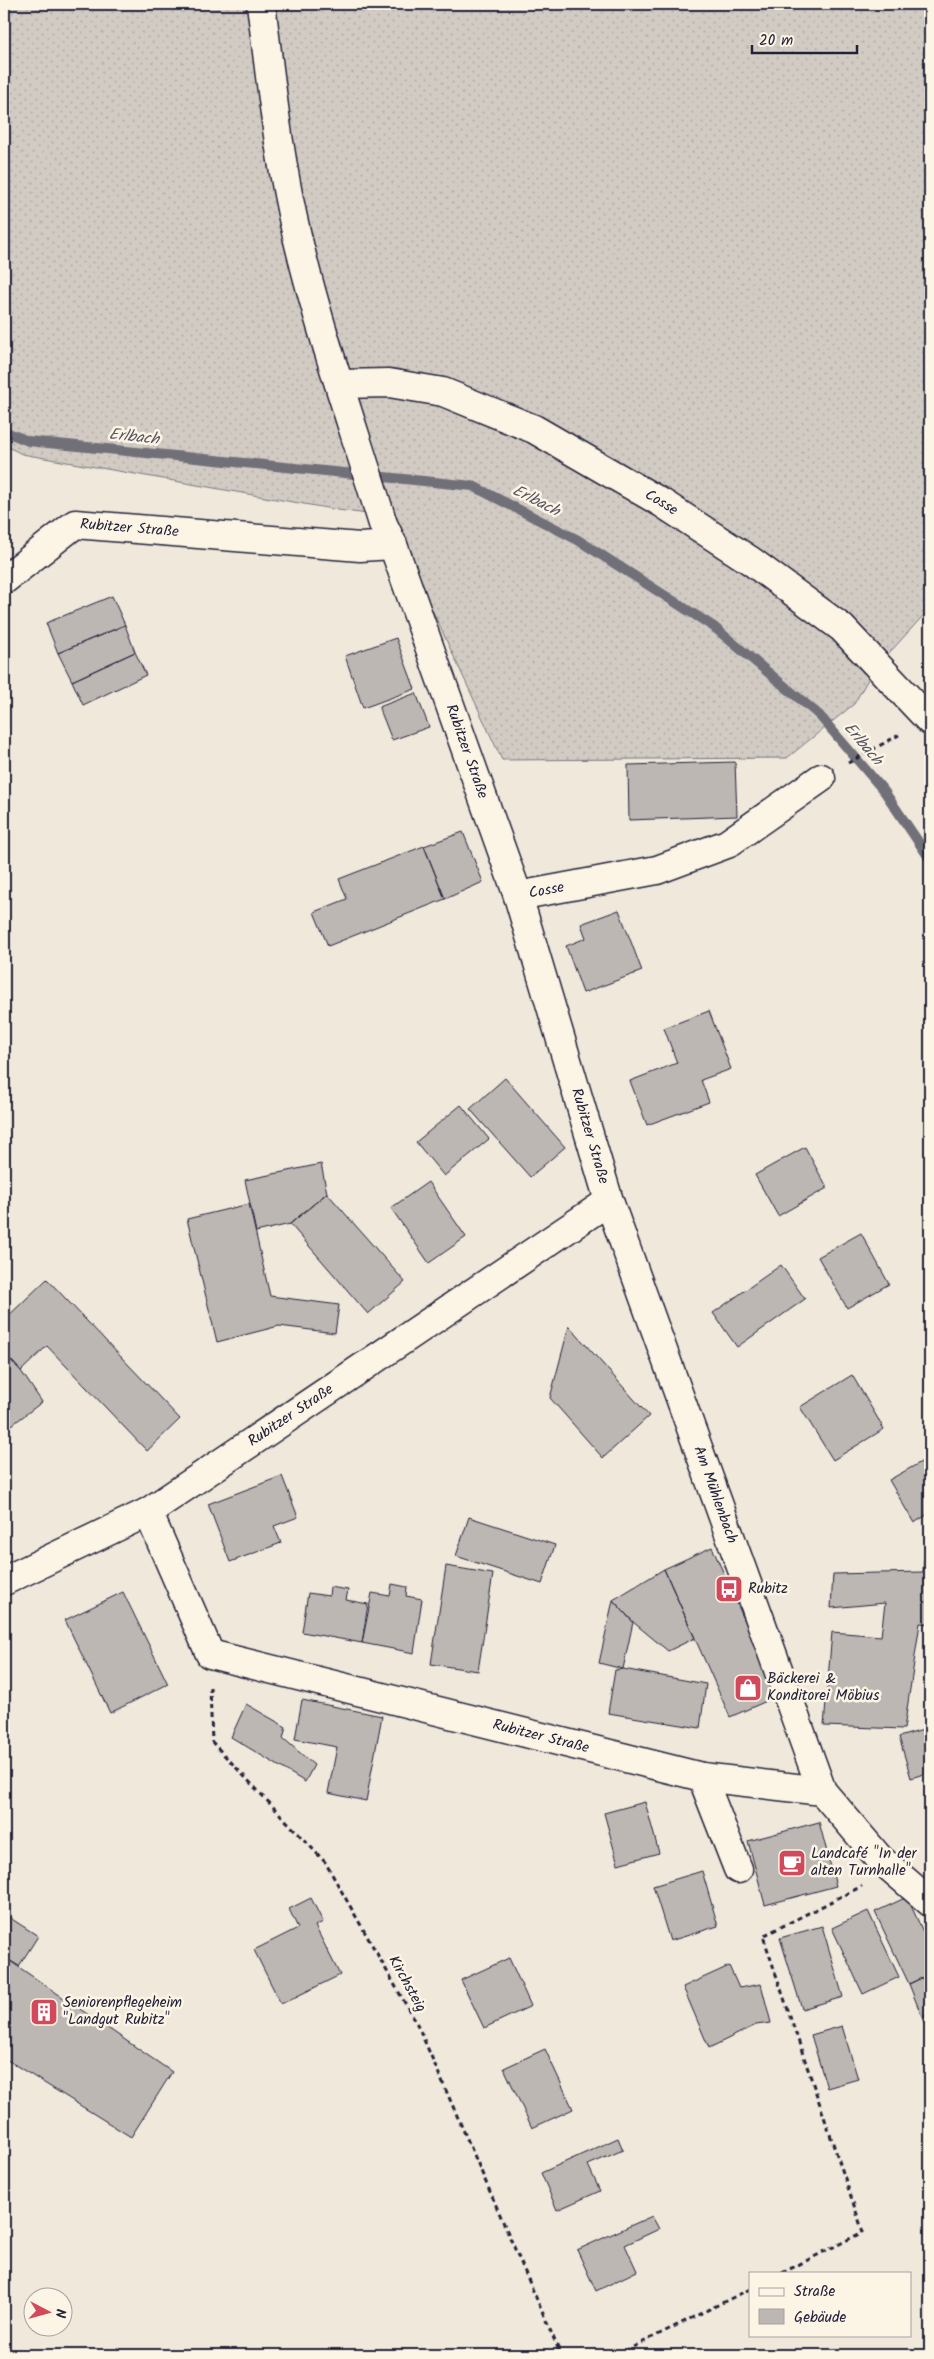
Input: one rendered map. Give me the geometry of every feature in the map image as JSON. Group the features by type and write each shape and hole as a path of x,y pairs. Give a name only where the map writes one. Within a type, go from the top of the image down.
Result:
{"street":[{"path":"261,4 279,138 298,240 340,384 388,534"},
{"name":"Cosse","path":"340,384 389,383 443,392 534,429 662,502 751,560 842,628 930,721"},
{"name":"Rubitzer Straße","path":"4,580 75,524 360,547 388,534 518,896 609,1200 148,1512 4,1581"},
{"name":"Cosse","path":"518,896 657,870 727,844 821,778"},
{"name":"Am Mühlenbach","path":"609,1200 822,1790"},
{"path":"148,1512 210,1654"},
{"name":"Rubitzer Straße","path":"210,1654 702,1777 822,1790"},
{"path":"702,1777 738,1869"},
{"path":"822,1790 880,1859 930,1902"}],"path":[{"path":"821,778 897,736"},
{"name":"Kirchsteig","path":"210,1654 212,1742 325,1862 330,1870 418,2026 561,2355"},
{"path":"784,2272 863,2232 763,1936 863,1886 880,1859"},
{"path":"617,2355 749,2289"}],"shaded area":[{"path":"4,4 930,4 930,608 872,672 854,704 787,758 502,760 389,517 338,510 22,454 4,445"}],"building":[{"path":"112,596 125,625 58,653 46,623"},
{"path":"125,625 135,652 72,681 58,653"},
{"path":"396,638 415,689 363,708 345,656"},
{"path":"135,652 146,675 83,705 72,681"},
{"path":"416,693 429,727 392,740 379,707"},
{"path":"735,762 737,816 629,820 628,765"},
{"path":"463,832 483,882 445,899 424,846"},
{"path":"424,846 445,899 328,946 314,912 347,899 339,879"},
{"path":"619,910 642,971 583,993 566,946 586,938 581,924"},
{"path":"709,1011 731,1069 701,1080 709,1102 647,1125 630,1081 677,1063 664,1028"},
{"path":"505,1078 565,1147 530,1177 470,1109"},
{"path":"461,1105 489,1139 444,1176 416,1142"},
{"path":"805,1147 827,1188 778,1216 755,1175"},
{"path":"321,1164 327,1193 290,1224 256,1232 245,1180"},
{"path":"428,1182 466,1237 429,1263 391,1208"},
{"path":"327,1193 405,1282 368,1314 290,1224"},
{"path":"249,1204 270,1296 339,1305 335,1333 279,1326 217,1342 187,1219"},
{"path":"861,1233 889,1284 847,1308 818,1257"},
{"path":"781,1265 805,1299 737,1347 713,1313"},
{"path":"47,1279 180,1419 147,1451 47,1346 21,1371 4,1353 4,1320"},
{"path":"569,1326 649,1416 603,1458 550,1398"},
{"path":"5,1354 21,1371 42,1402 4,1431"},
{"path":"852,1375 884,1429 833,1460 800,1407"},
{"path":"930,1457 930,1513 914,1523 889,1480"},
{"path":"282,1476 298,1517 274,1526 281,1543 230,1562 208,1504"},
{"path":"469,1517 555,1545 542,1584 456,1556"},
{"path":"712,1547 778,1696 730,1717 664,1569"},
{"path":"924,1559 930,1559 930,1624 920,1623 904,1729 824,1726 832,1632 881,1636 885,1603 831,1608 833,1574 923,1572"},
{"path":"446,1566 493,1574 478,1671 431,1664"},
{"path":"664,1569 695,1638 668,1651 633,1622 613,1600"},
{"path":"392,1584 407,1587 406,1596 422,1599 414,1653 362,1643 372,1593 390,1596"},
{"path":"330,1587 348,1590 346,1600 368,1604 362,1643 302,1632 308,1593 329,1596"},
{"path":"123,1592 168,1684 110,1713 65,1620"},
{"path":"613,1600 633,1622 623,1669 599,1663"},
{"path":"623,1669 706,1684 700,1728 608,1713 615,1670"},
{"path":"302,1700 382,1716 366,1801 328,1793 337,1747 295,1739"},
{"path":"246,1704 286,1727 283,1738 314,1765 305,1782 231,1737"},
{"path":"930,1728 930,1772 911,1778 899,1737"},
{"path":"645,1802 659,1853 618,1864 604,1813"},
{"path":"819,1822 836,1886 765,1905 748,1841"},
{"path":"702,1871 718,1926 670,1941 653,1886"},
{"path":"907,1897 930,1947 930,1974 909,1984 875,1912"},
{"path":"311,1898 323,1922 315,1926 340,1975 281,2004 254,1950 298,1928 289,1909"},
{"path":"868,1911 899,1977 863,1994 832,1928"},
{"path":"4,1914 38,1936 19,1966 4,1957"},
{"path":"822,1926 843,1997 802,2009 780,1938"},
{"name":"Seniorenpflegeheim \"Landgut Rubitz\"","path":"4,1957 172,2072 131,2137 4,2058"},
{"path":"509,1958 531,2006 484,2028 461,1980"},
{"path":"729,1966 739,1988 761,1984 771,2023 756,2025 709,2048 683,1987"},
{"path":"930,1974 930,2013 922,2017 909,1984"},
{"path":"930,2013 930,2041 922,2017"},
{"path":"842,2026 858,2079 827,2088 811,2035"},
{"path":"545,2049 573,2109 532,2128 504,2068"},
{"path":"618,2138 623,2150 588,2165 600,2191 557,2210 541,2173"},
{"path":"652,2216 659,2229 625,2245 637,2271 596,2291 577,2250"}],"waterway":[{"name":"Erlbach","path":"4,431 28,441 473,486 578,540 714,627 819,715 884,791 930,859"}],"place":[{"name":"Rubitz","path":"729,1589"},
{"name":"Bäckerei & Konditorei Möbius","path":"748,1688"},
{"name":"Landcafé \"In der alten Turnhalle\"","path":"792,1863"},
{"name":"Seniorenpflegeheim \"Landgut Rubitz\"","path":"44,2012"}]}
